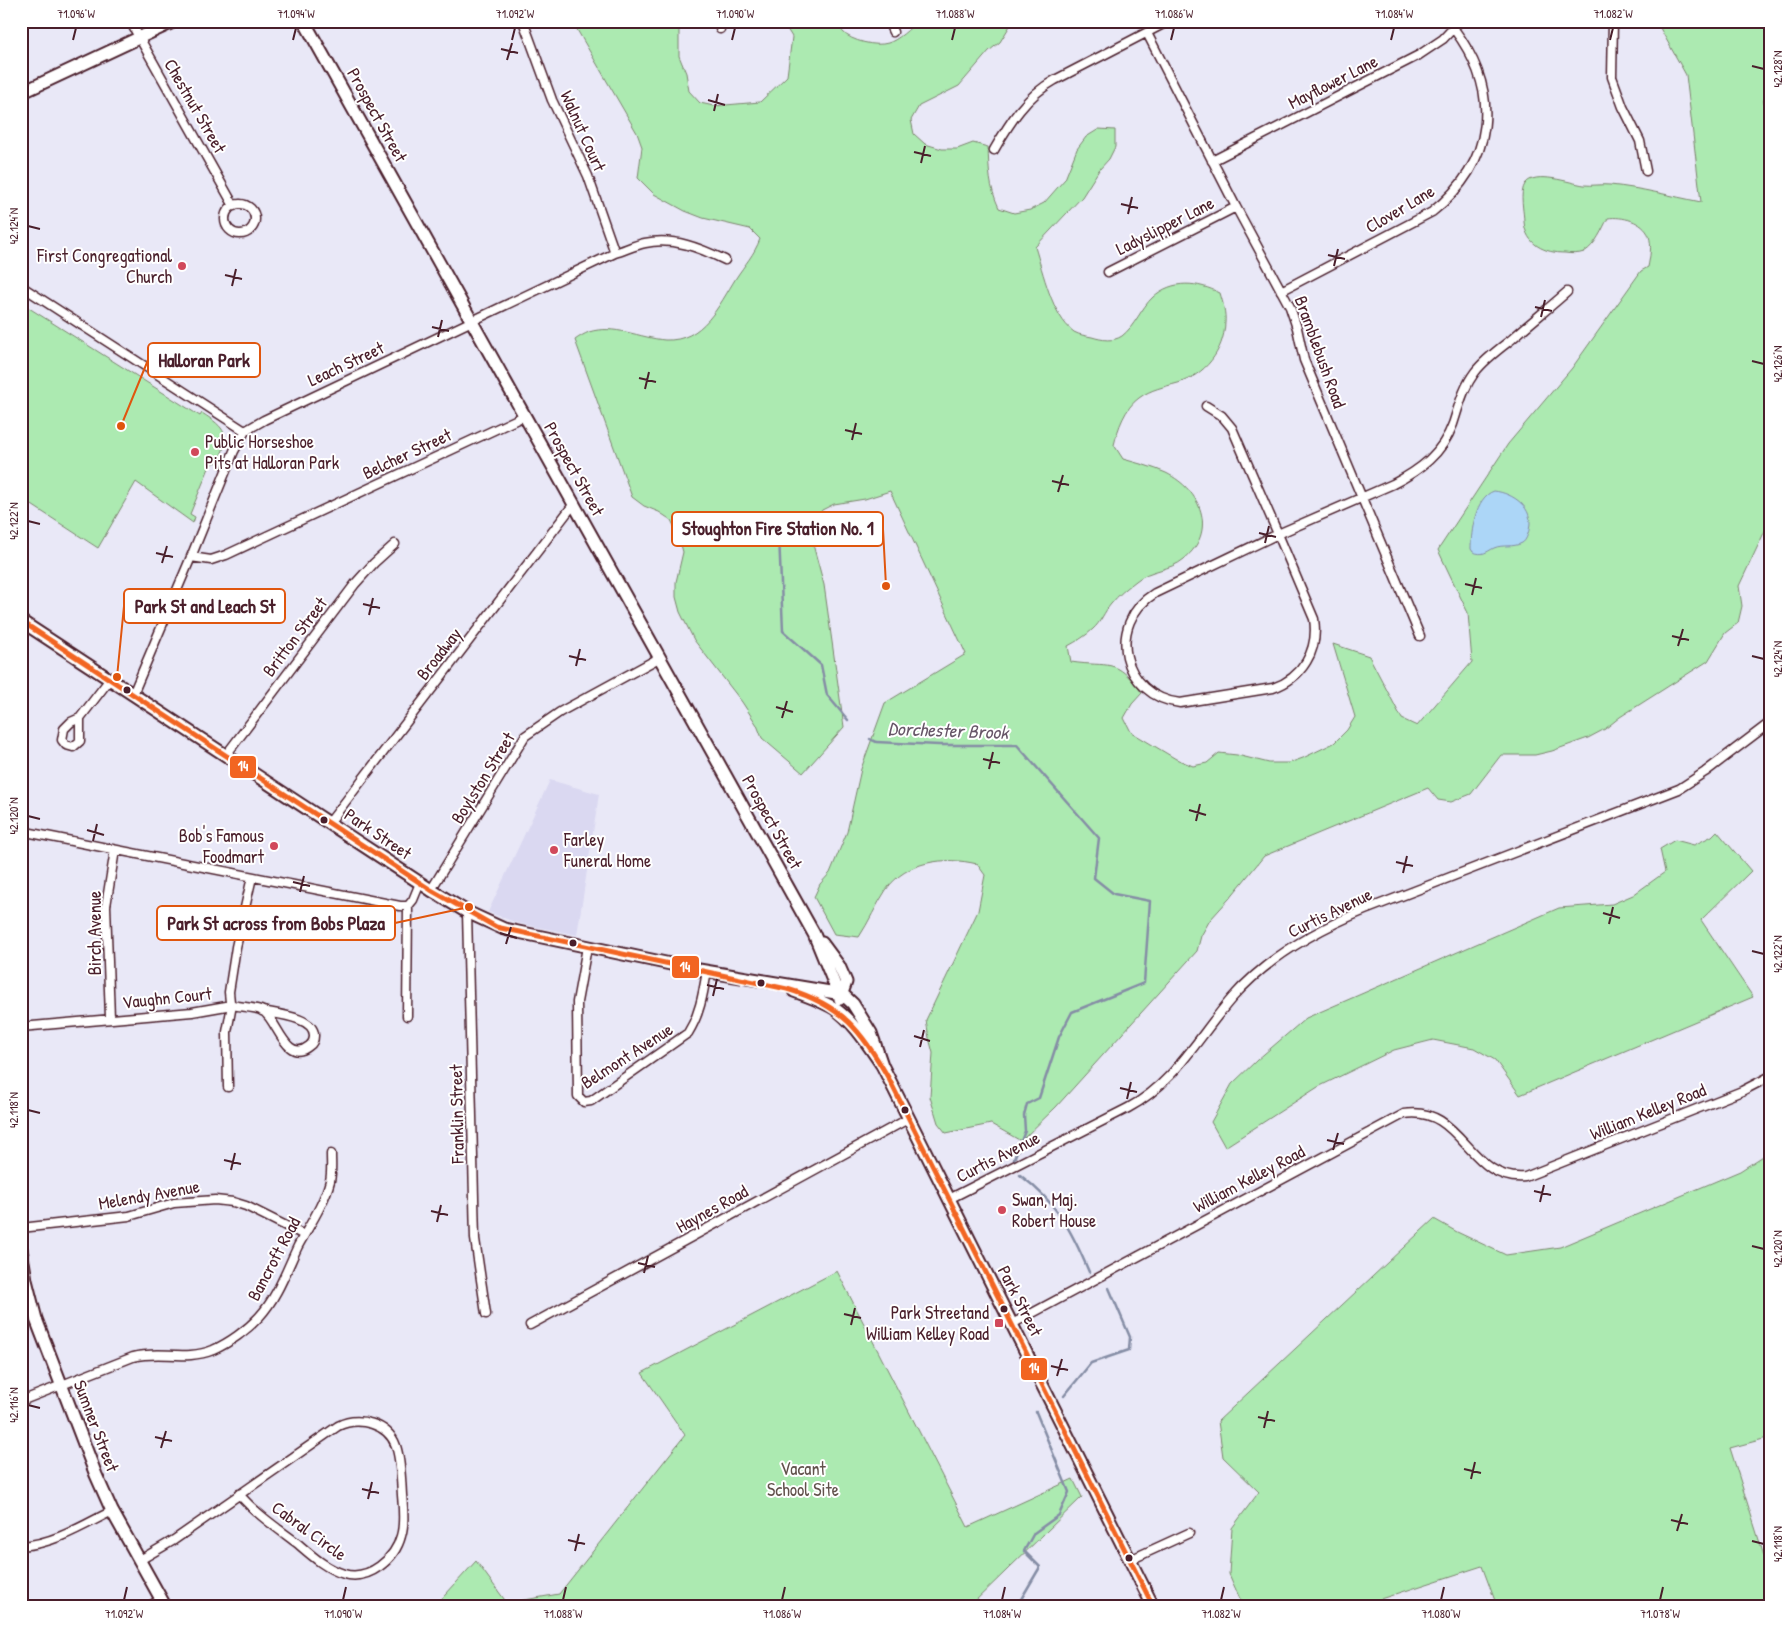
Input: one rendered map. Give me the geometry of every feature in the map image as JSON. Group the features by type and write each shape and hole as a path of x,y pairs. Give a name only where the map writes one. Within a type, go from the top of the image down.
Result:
{"main road":[{"path":"21,93 175,21"},
{"name":"Prospect Street","path":"304,21 814,934 839,991 846,982 826,948 814,934"},
{"name":"Park Street","path":"21,621 420,883 468,912 504,930 792,990 835,1009 856,1030 882,1065"},
{"name":"Prospect Street","path":"824,984 828,975 825,962"},
{"name":"Park Street","path":"756,981 839,991 853,1004 871,1033 882,1065 908,1118 1153,1606"},
{"name":"Park Street","path":"810,988 824,984"},
{"path":"835,1009 839,991"},
{"name":"Sumner Street","path":"21,1249 33,1309 96,1475 112,1511 163,1602"}],"street":[{"name":"Chestnut Street","path":"130,21 234,206"},
{"name":"Walnut Court","path":"522,21 552,100 588,176 615,253"},
{"path":"888,21 893,32"},
{"path":"994,150 1014,118 1033,95 1041,89 1170,21"},
{"name":"Mayflower Lane","path":"1212,161 1419,55 1454,30 1460,21"},
{"path":"1614,21 1612,77 1623,108 1640,141 1646,171"},
{"name":"Clover Lane","path":"1281,290 1432,212 1444,202 1467,175 1482,139 1486,119 1485,100 1482,80 1475,62 1454,30"},
{"name":"Bramblebush Road","path":"1146,33 1294,317 1304,360 1420,636"},
{"name":"Ladyslipper Lane","path":"1108,272 1236,207"},
{"name":"Leach Street","path":"133,694 234,451 246,431 264,420 615,253 645,243 681,243 725,260"},
{"path":"21,286 246,431"},
{"path":"1206,406 1226,419 1232,428 1278,534 1314,619 1314,644 1301,670 1286,682 1273,688 1190,702 1170,701 1156,696 1148,690 1132,671 1126,652 1128,628 1140,606 1147,599 1162,590 1278,534 1410,475 1430,460 1448,434 1464,390 1477,369 1567,292"},
{"name":"Belcher Street","path":"191,557 211,560 226,555 524,416"},
{"name":"Broadway","path":"329,822 573,505"},
{"name":"Britton Street","path":"226,755 355,584 395,544"},
{"name":"Boylston Street","path":"431,890 525,736 560,712 659,658"},
{"path":"80,718 110,679"},
{"name":"Curtis Avenue","path":"948,1199 1140,1102 1173,1074 1221,1011 1244,985 1281,955 1317,931 1374,907 1679,789 1705,772 1771,722"},
{"path":"21,832 408,906"},
{"name":"Birch Avenue","path":"110,1018 106,906 115,850"},
{"path":"252,877 236,947 229,992 230,1002 232,1005 262,1011 300,1020 309,1024 314,1036 312,1044 304,1049 290,1047 284,1042 272,1021 262,1011"},
{"path":"407,1016 408,906 413,900 420,883"},
{"name":"Franklin Street","path":"468,912 475,1239 486,1314"},
{"name":"Belmont Avenue","path":"587,947 577,1002 578,1096 584,1102 590,1102 688,1033 696,1021 707,971"},
{"name":"Vaughn Court","path":"21,1027 192,1012 232,1005 227,1032 228,1087"},
{"name":"William Kelley Road","path":"1012,1324 1404,1114 1423,1113 1443,1121 1491,1169 1512,1178 1525,1177 1742,1091 1771,1076"},
{"name":"Haynes Road","path":"530,1325 908,1118"},
{"name":"Bancroft Road","path":"21,1401 133,1357 150,1354 196,1355 215,1349 252,1324 266,1308 328,1184 332,1167 330,1154"},
{"name":"Melendy Avenue","path":"21,1228 129,1216 174,1203 215,1200 246,1206 304,1235"},
{"name":"Cabral Circle","path":"140,1560 174,1540 239,1494 338,1426 355,1421 368,1422 383,1430 396,1446 402,1494 403,1524 401,1536 394,1552 376,1569 362,1575 343,1574 316,1558 251,1507 239,1494"},
{"path":"21,1546 58,1538 112,1511"},
{"path":"1130,1560 1190,1533"},
{"path":"150,1606 163,1602"}],"shaded area":[{"path":"1494,491 1515,498 1521,503 1529,515 1529,532 1522,543 1497,547 1479,554 1471,549 1475,516 1482,500"},
{"path":"550,780 599,794 577,935 517,923 488,912"}],"green space":[{"path":"572,21 679,21 679,56 686,73 689,91 700,103 714,106 760,102 787,76 792,37 782,21 837,21 842,31 852,38 871,44 883,44 895,40 916,21 1013,21 1000,42 989,51 959,86 919,106 911,120 914,134 925,144 942,149 957,149 973,143 988,147 993,193 999,208 1014,213 1030,210 1044,203 1065,179 1077,149 1086,137 1099,129 1115,130 1115,147 1109,159 1099,170 1082,197 1035,247 1054,305 1066,325 1074,332 1111,340 1127,332 1145,306 1161,291 1169,287 1186,284 1203,286 1220,293 1225,312 1225,323 1221,343 1211,361 1197,374 1188,379 1153,390 1134,402 1123,419 1114,445 1123,459 1166,473 1178,480 1188,490 1196,500 1201,512 1200,536 1194,548 1184,559 1173,566 1147,574 1136,581 1114,601 1093,629 1068,646 1071,662 1111,666 1125,673 1142,693 1132,704 1124,718 1131,732 1176,759 1193,766 1207,763 1219,753 1237,755 1269,763 1289,763 1334,743 1347,730 1355,717 1333,644 1369,656 1402,719 1417,726 1472,662 1468,613 1438,550 1508,444 1572,368 1641,271 1648,267 1651,248 1649,236 1637,223 1626,219 1608,218 1595,241 1584,252 1575,254 1558,253 1544,249 1528,237 1524,222 1523,188 1530,180 1536,178 1553,178 1584,185 1633,188 1701,202 1686,75 1658,21 1771,21 1771,518 1739,586 1742,606 1738,623 1725,633 1708,661 1620,717 1605,729 1588,738 1535,755 1501,755 1471,794 1451,802 1438,800 1428,788 1264,856 1210,920 1201,936 1197,951 1056,1107 1021,1141 991,1124 946,1133 938,1123 930,1097 933,1053 926,1020 978,911 985,875 977,864 965,862 939,861 915,867 894,880 886,890 859,937 834,934 814,897 820,884 830,873 847,832 861,769 885,703 966,654 890,491 865,499 834,504 822,510 813,522 811,537 824,585 844,727 803,773 762,738 757,725 742,702 694,640 680,612 676,597 676,582 683,552 678,534 671,520 659,512 644,506 632,497 575,340 587,333 598,330 617,330 665,340 678,339 690,335 700,328 716,310 752,255 760,239 750,229 703,218 685,211 654,194 638,178 642,147 637,133"},
{"path":"21,303 200,416 202,413 221,428 225,439 222,453 218,462 213,463 209,468 190,514 195,517 193,523 136,482 98,548 21,498"},
{"path":"1717,831 1751,871 1701,920 1753,997 1520,1095 1495,1060 1474,1048 1433,1040 1394,1050 1318,1087 1225,1147 1211,1122 1232,1084 1306,1018 1559,908 1612,904 1633,895 1665,872 1660,849 1675,840 1694,845 1712,836"},
{"path":"1771,1151 1771,1437 1730,1448 1771,1578 1771,1606 1497,1606 1482,1566 1359,1606 1243,1606 1229,1574 1232,1528 1259,1492 1223,1457 1218,1421 1434,1219 1506,1255 1560,1247 1740,1171"},
{"name":"Vacant School Site","path":"837,1271 968,1527 1073,1479 1082,1497 970,1606 436,1605 476,1561 507,1603 559,1594 685,1435 642,1373"}],"waterway":[{"name":"Dorchester Brook","path":"778,511 783,631 821,665 827,695 848,720"},
{"name":"Dorchester Brook","path":"870,739 876,742 939,745 1017,745 1099,838 1094,878 1114,894 1150,901 1144,983 1072,1012 1059,1037 1039,1098 1027,1104 1024,1115 1025,1131 1014,1159"},
{"name":"Dorchester Brook","path":"1020,1175 1044,1196 1062,1218 1089,1272"},
{"name":"Dorchester Brook","path":"1064,1396 1091,1363 1129,1350 1130,1337 1109,1288"},
{"name":"Dorchester Brook","path":"1017,1606 1040,1567 1024,1551 1034,1533 1059,1515 1069,1492 1036,1412"}],"transit line":[{"name":"14","path":"21,621 431,890 496,927 787,989 822,1003 849,1022 869,1047 889,1079 1153,1606"}],"place":[{"name":"First Congregational Church","path":"182,266"},
{"name":"Halloran Park","path":"121,426"},
{"name":"Public Horseshoe Pits at Halloran Park","path":"195,452"},
{"name":"Stoughton Fire Station No. 1","path":"886,586"},
{"name":"Park St and Leach St","path":"117,677"},
{"name":"Bob's Famous Foodmart","path":"274,846"},
{"name":"Farley Funeral Home","path":"554,850"},
{"name":"Park St across from Bobs Plaza","path":"469,907"},
{"name":"Swan, Maj. Robert House","path":"1002,1210"},
{"name":"Park Streetand William Kelley Road","path":"999,1323"}]}
